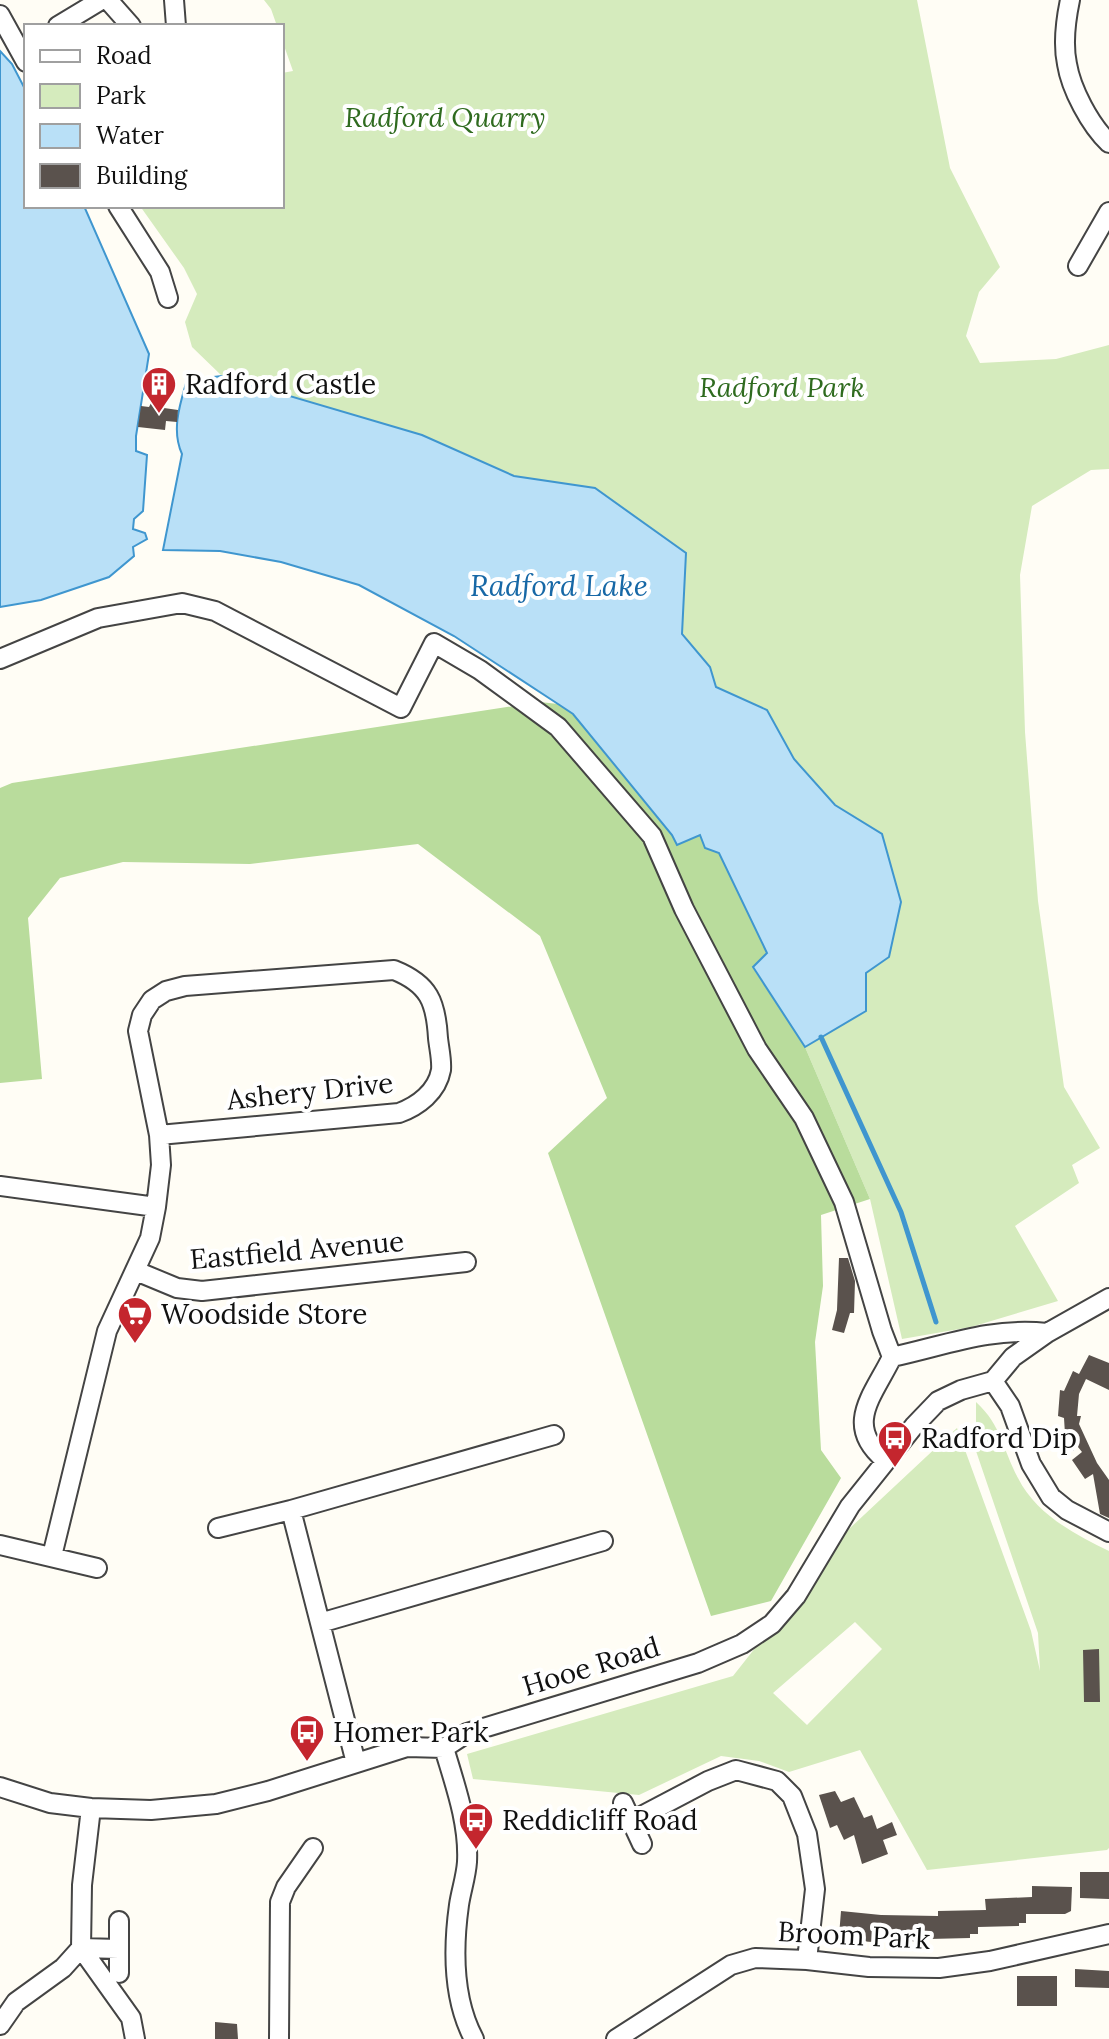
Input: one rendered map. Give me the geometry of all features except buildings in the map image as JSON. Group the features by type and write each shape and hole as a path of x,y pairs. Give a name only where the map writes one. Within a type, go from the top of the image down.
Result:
{"street":[{"path":"61,24 101,0"},
{"path":"108,0 129,24"},
{"path":"174,0 176,24"},
{"path":"1070,0 1066,64 1077,93 1101,135 1109,143"},
{"path":"0,15 24,58"},
{"path":"119,208 160,272 168,298"},
{"path":"1078,266 1109,212"},
{"path":"0,659 98,618 182,603 215,611 401,708 434,643 480,670 558,727 652,836 684,909 757,1049 804,1118 844,1202 892,1357 861,1423 864,1437 885,1460"},
{"name":"Ashery Drive","path":"52,1556 107,1331 150,1238 156,1207 161,1165 159,1135 138,1031 142,1015 152,1000 166,991 185,986 394,970 413,978 428,992 437,1014 441,1070 432,1090 417,1106 399,1113 159,1135"},
{"path":"0,1186 156,1207"},
{"name":"Eastfield Avenue","path":"136,1271 177,1288 202,1291 466,1262"},
{"path":"1109,1298 1047,1333 1013,1357 993,1381 1010,1406 1031,1464 1051,1497 1067,1510 1109,1532"},
{"path":"892,1357 973,1336 1018,1330 1047,1333"},
{"name":"Hooe Road","path":"0,1787 50,1803 91,1808 151,1810 216,1804 413,1746 444,1748 467,1733 698,1663 742,1644 772,1624 796,1596 850,1506 885,1460 938,1401 961,1390 993,1381"},
{"path":"218,1528 554,1435"},
{"path":"291,1510 356,1763"},
{"path":"320,1623 603,1541"},
{"path":"0,1545 97,1568"},
{"path":"444,1748 464,1815 467,1863 455,1951 458,1990 474,2039"},
{"path":"632,1821 708,1781 736,1770 777,1781 792,1796 807,1834 815,1889 807,1960"},
{"path":"623,1803 642,1844"},
{"path":"91,1808 82,1885 81,1948 131,2018 135,2039"},
{"path":"279,2039 280,1902 286,1887 310,1861"},
{"path":"119,1921 119,1973"},
{"name":"Broom Park","path":"616,2039 731,1965 755,1958 869,1967 939,1968 990,1961 1109,1934"},
{"path":"0,2025 8,1997 63,1968 81,1948 119,1949"}],"green space":[{"name":"Radford Park","path":"264,0 917,0 950,168 1000,267 979,292 966,336 980,363 1056,359 1109,345 1109,469 1091,470 1032,506 1020,575 1025,732 1038,901 1064,1087 1100,1148 1072,1165 1079,1183 1015,1226 1058,1301 971,1327 902,1339 870,1199 805,1047 865,1011 866,973 901,902 882,834 835,805 794,760 767,710 716,687 710,667 682,634 686,553 595,488 515,476 422,435 222,376 192,347 185,322 197,294 184,268 141,208 284,208 284,73 293,71 284,46 284,24 276,24"},
{"path":"540,702 558,704 573,714 677,845 700,834 705,848 719,853 767,953 753,968 805,1047 870,1199 821,1215 823,1286 815,1342 821,1450 841,1478 771,1601 711,1616 548,1153 607,1098 540,936 418,844 250,864 123,862 60,878 28,918 42,1079 0,1083 0,788 12,783"},
{"path":"976,1402 991,1420 1018,1478 1035,1502 1070,1530 1109,1551 1107,1850 927,1870 860,1750 789,1772 759,1761 721,1756 639,1795 473,1779 467,1754 733,1676 849,1529 957,1428 1031,1631 1040,1671 1038,1633 976,1451","holes":["855,1622 882,1649 807,1725 773,1693"]}],"water":[{"path":"0,51 12,64 24,87 24,208 85,208 149,354 136,436 136,451 147,455 143,511 134,519 133,529 145,533 147,539 133,547 134,556 109,577 41,600 0,607"},
{"name":"Radford Lake","path":"222,376 422,435 514,476 595,488 686,553 682,634 710,667 716,687 767,710 794,759 835,805 882,834 901,902 889,957 866,973 866,1011 805,1047 753,967 767,953 719,853 705,848 700,835 677,845 573,714 558,704 454,636 359,585 281,562 220,551 163,550 182,454 177,426 187,380"}],"waterway":[{"path":"821,1037 901,1212 936,1322"}],"place":[{"name":"Radford Castle","path":"159,415"},
{"name":"Woodside Store","path":"135,1345"},
{"name":"Radford Dip","path":"895,1469"},
{"name":"Homer Park","path":"307,1763"},
{"name":"Reddicliff Road","path":"476,1851"}],"park label":[{"name":"Radford Quarry","path":"445,117"}]}
